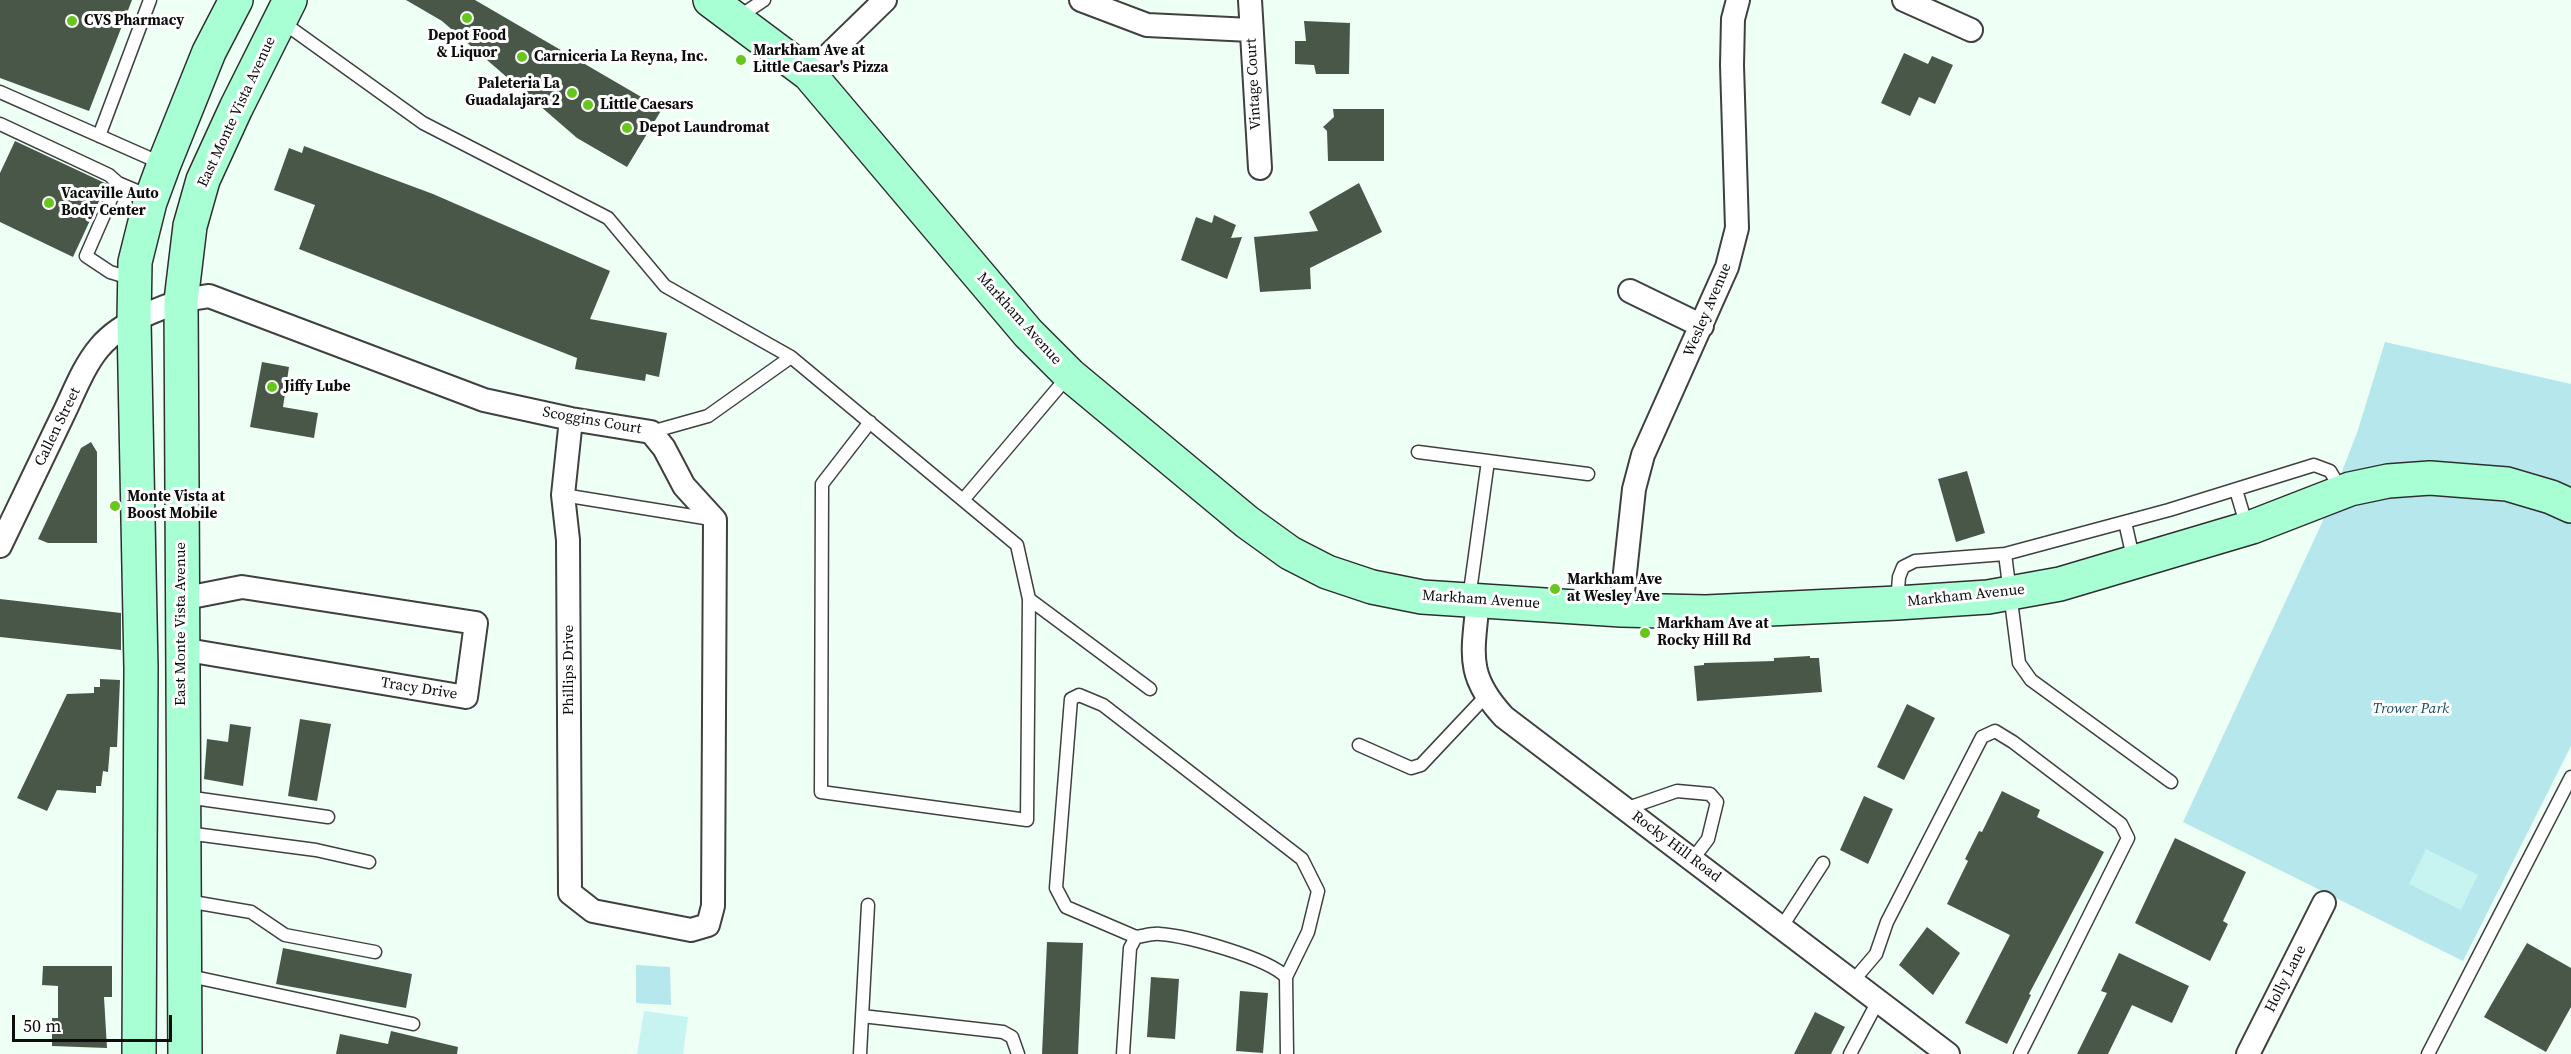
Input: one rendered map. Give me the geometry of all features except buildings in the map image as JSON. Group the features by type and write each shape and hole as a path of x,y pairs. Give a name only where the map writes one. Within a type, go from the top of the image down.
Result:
{"main road":[{"path":"139,1054 141,646 134,321 135,262 152,198 164,164 209,52 236,0"},
{"name":"Markham Avenue","path":"723,9 809,74 1028,333 1070,375 1247,522 1290,553 1327,572 1372,587 1422,597 1621,610 1706,612 1897,603 2010,593 2060,584 2247,528 2342,492 2388,481 2430,478 2506,484 2551,497 2571,506"},
{"name":"East Monte Vista Avenue","path":"185,1054 181,649 181,301 190,226 203,180 285,10"}],"street":[{"path":"809,74 885,0"},
{"path":"1081,0 1147,25 1251,30"},
{"name":"Vintage Court","path":"1250,0 1260,168"},
{"name":"Wesley Avenue","path":"1621,610 1634,489 1643,455 1727,267 1737,228 1732,65 1733,19 1738,0"},
{"path":"1904,0 1971,30"},
{"path":"1630,291 1702,326"},
{"name":"Scoggins Court","path":"134,321 181,301 209,296 483,400 571,419 651,432 664,448 684,486 716,520"},
{"name":"Callen Street","path":"0,546 72,396 99,348 134,321"},
{"name":"Phillips Drive","path":"571,419 563,495 568,540 570,892 594,911 691,930 708,925 713,906 716,520"},
{"name":"Tracy Drive","path":"181,599 242,587 476,623 466,696 181,649"},
{"name":"Rocky Hill Road","path":"1473,600 1475,673 1485,697 1504,717 1948,1054"},
{"name":"Holly Lane","path":"2248,1054 2325,903"}],"lane":[{"path":"99,136 150,0"},
{"path":"723,9 764,0"},
{"path":"285,10 423,123 608,218 665,286 791,357 870,422 1017,545 1029,599 1027,820 820,792 822,484 870,422"},
{"path":"0,92 164,164"},
{"path":"0,124 109,175 118,183 152,198"},
{"path":"118,183 86,256 110,272 135,280"},
{"path":"651,432 708,416 791,357"},
{"path":"963,500 1070,375"},
{"path":"1418,452 1588,474"},
{"path":"1473,600 1488,461"},
{"path":"1897,603 1899,577 1903,567 1915,561 2005,554 2126,522 2314,465 2330,471 2342,492"},
{"path":"2236,490 2247,528"},
{"path":"563,495 716,520"},
{"path":"2126,522 2134,562"},
{"path":"2005,554 2019,663 2031,680 2171,782"},
{"path":"1029,599 1150,689"},
{"path":"1287,977 1278,968 1223,948 1159,934 1136,937 1066,907 1056,888 1071,699 1079,695 1103,705 1302,859 1318,891 1308,932 1287,977 1287,1054"},
{"path":"1359,745 1411,768 1421,765 1485,697"},
{"path":"1853,981 1876,954 1887,921 1982,737 1995,730 2121,824 2128,838 2020,1054"},
{"path":"2428,1054 2571,777"},
{"path":"1625,809 1677,791 1710,794 1717,802 1708,839 1692,860"},
{"path":"182,796 328,817"},
{"path":"182,833 316,850 369,862"},
{"path":"1781,927 1823,862"},
{"path":"183,900 251,912 285,936 375,952"},
{"path":"860,1054 868,905"},
{"path":"1123,1054 1130,948 1136,937"},
{"path":"184,975 413,1024"},
{"path":"1850,1054 1878,1001"},
{"path":"862,1016 1003,1032 1012,1037 1018,1054"}],"green space":[{"name":"Trower Park","path":"2385,342 2571,384 2571,746 2463,961 2183,822 2321,525 2357,433"},
{"path":"636,965 670,967 671,1005 636,1003"}],"shaded area":[{"path":"2426,849 2478,875 2461,910 2409,884"},
{"path":"644,1011 688,1017 683,1054 637,1054"}],"place":[{"name":"Depot Food & Liquor","path":"467,18"},
{"name":"CVS Pharmacy","path":"72,21"},
{"name":"Carniceria La Reyna, Inc.","path":"522,57"},
{"name":"Markham Ave at Little Caesar's Pizza","path":"741,60"},
{"name":"Paleteria La Guadalajara 2","path":"572,93"},
{"name":"Little Caesars","path":"588,105"},
{"name":"Depot Laundromat","path":"627,128"},
{"name":"Vacaville Auto Body Center","path":"49,203"},
{"name":"Jiffy Lube","path":"272,387"},
{"name":"Monte Vista at Boost Mobile","path":"115,506"},
{"name":"Markham Ave at Wesley Ave","path":"1555,589"},
{"name":"Markham Ave at Rocky Hill Rd","path":"1645,633"}]}
